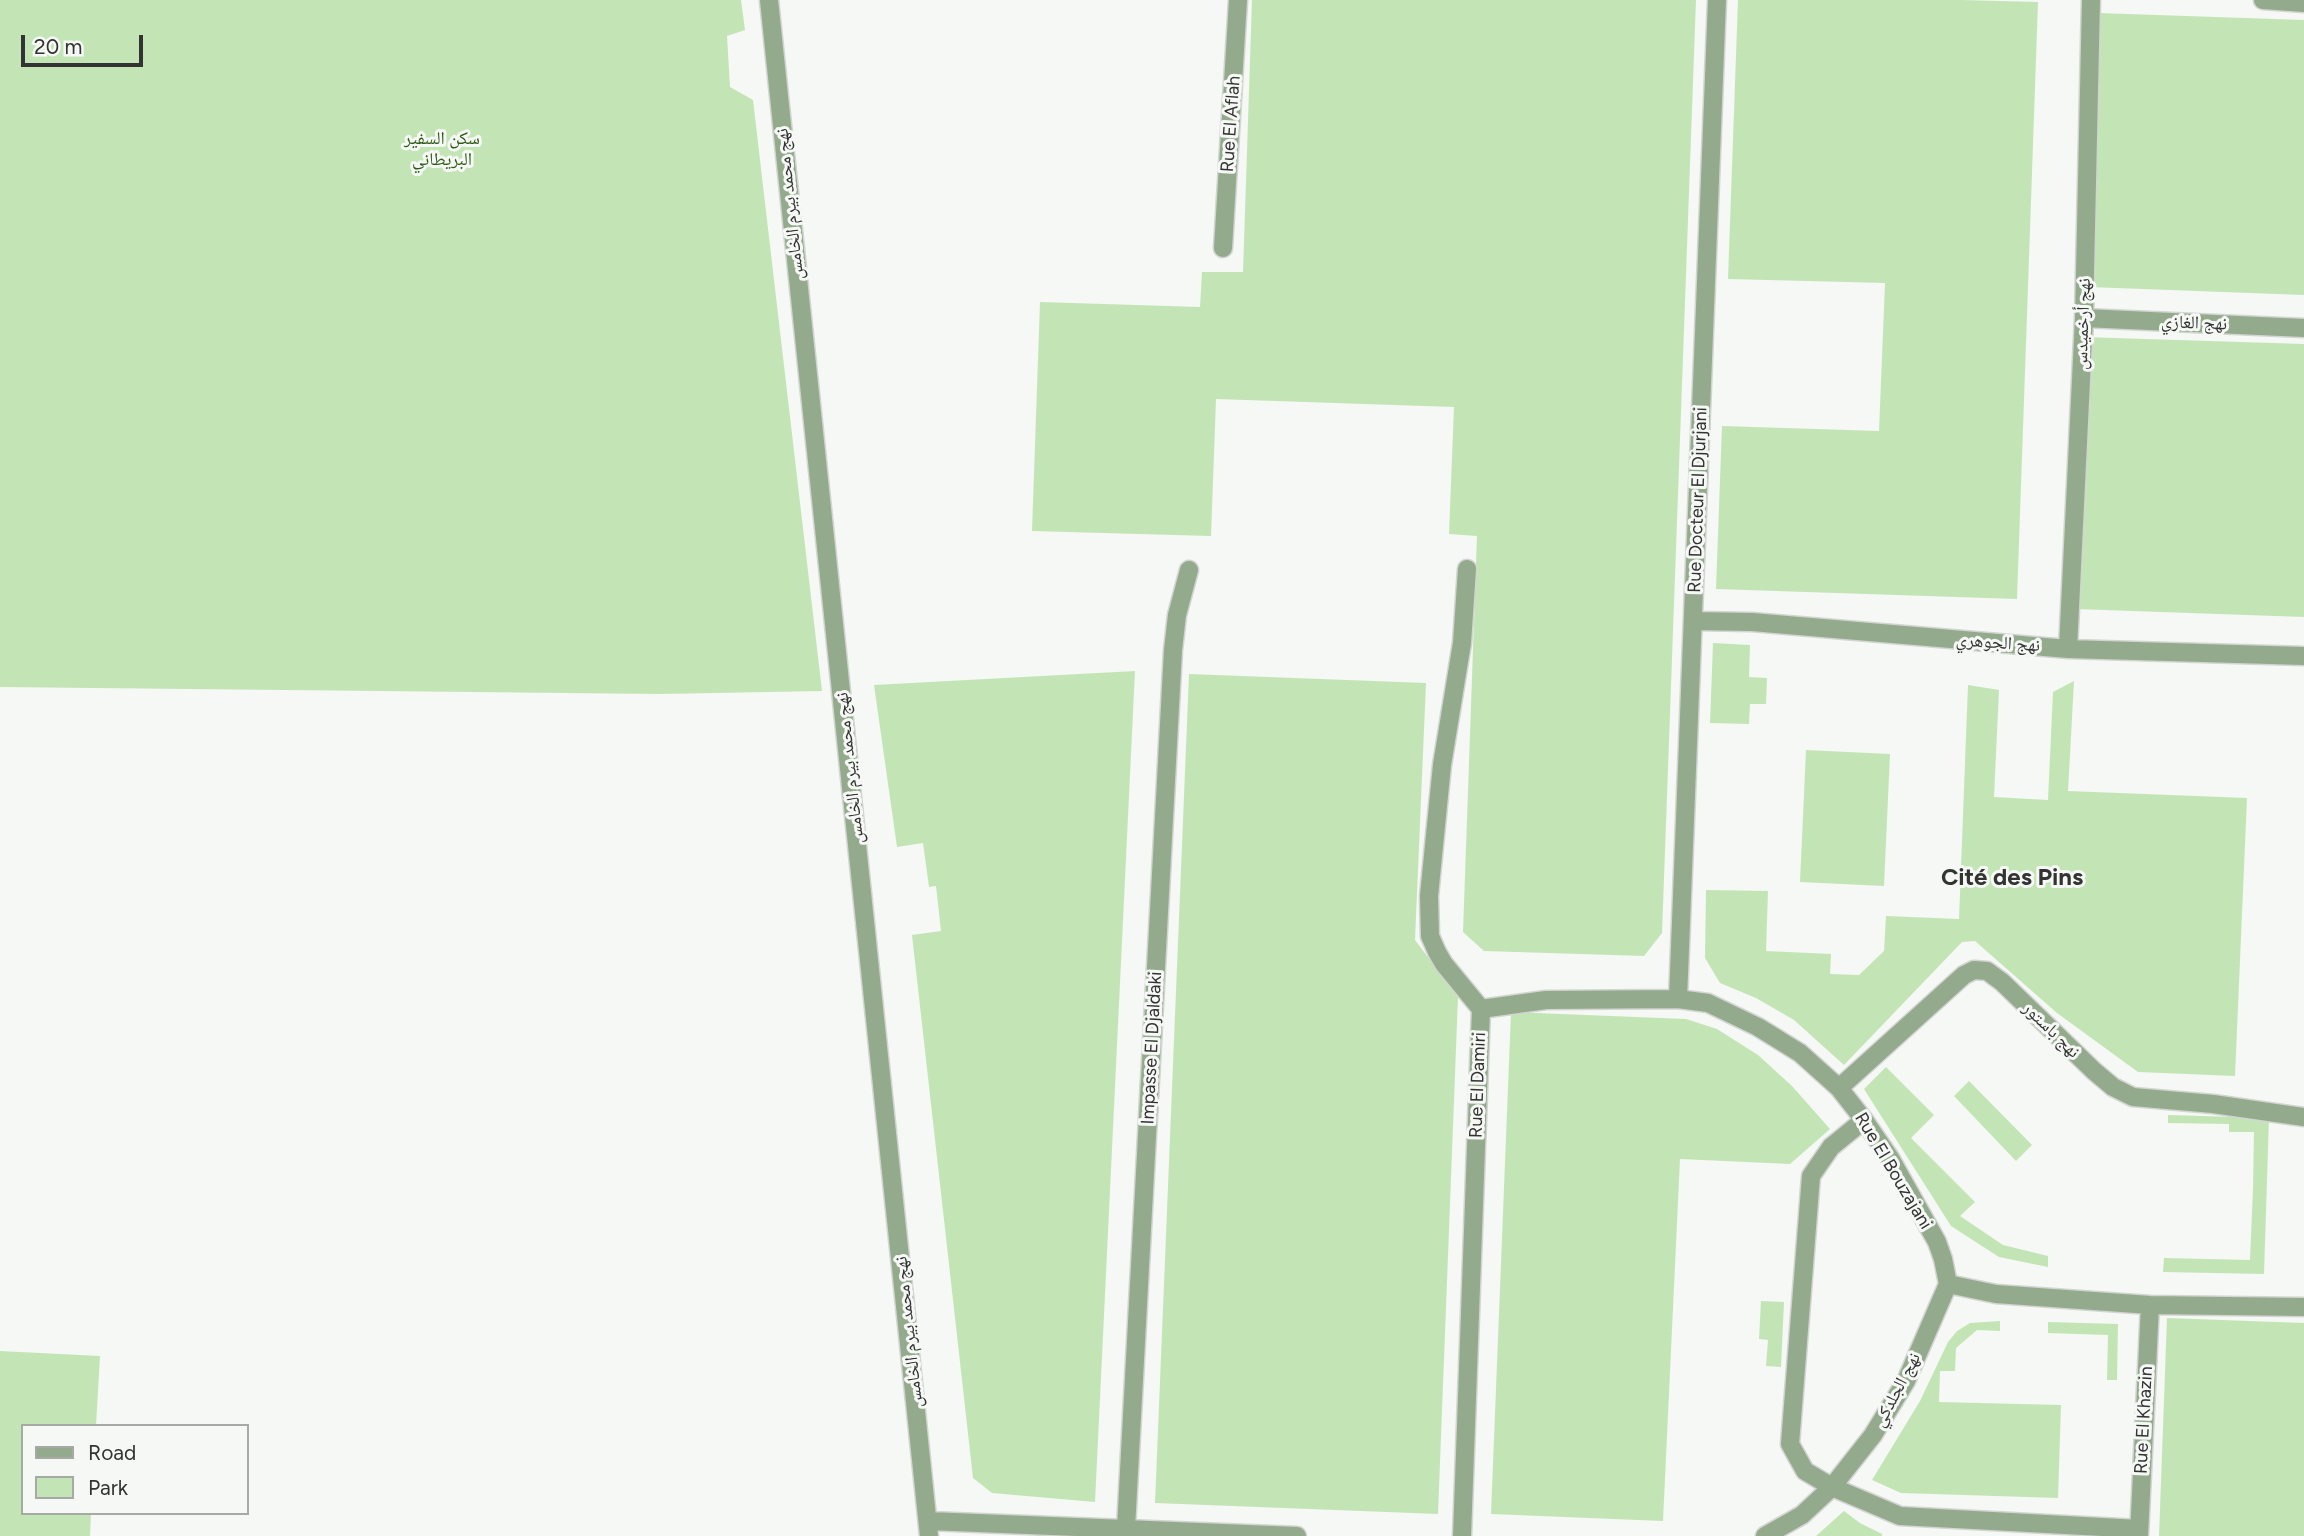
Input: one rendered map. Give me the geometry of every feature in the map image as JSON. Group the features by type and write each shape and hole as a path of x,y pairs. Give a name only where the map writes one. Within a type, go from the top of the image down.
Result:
{"street":[{"name":"نهج محمد بيرم الخامس","path":"769,0 929,1529"},
{"name":"Rue El Aflah","path":"1223,248 1238,0"},
{"name":"Rue Docteur El Djurjani","path":"1678,999 1717,0"},
{"name":"نهج أرخميدس","path":"2068,649 2084,318 2091,0"},
{"path":"2263,0 2304,3"},
{"name":"نهج الغازي","path":"2084,318 2304,328"},
{"name":"Rue El Damiri","path":"1462,1536 1481,1009 1437,952 1430,936 1429,896 1442,765 1462,643 1467,569"},
{"name":"Impasse El Djaldaki","path":"1126,1528 1173,650 1189,570"},
{"name":"نهج الجوهري","path":"1693,621 1752,622 2068,649 2304,656"},
{"name":"نهج باستور","path":"1839,1088 1964,975 1974,970 1987,971 2002,982 2094,1071 2113,1087 2133,1097 2213,1104 2304,1117"},
{"name":"Rue El Bouzajani","path":"1481,1009 1546,1000 1678,999 1708,1003 1758,1027 1800,1053 1839,1088 1864,1120 1890,1158 1937,1242 1948,1284"},
{"path":"1864,1120 1831,1147 1811,1175 1790,1444 1805,1471 1832,1487 1900,1516 2139,1533"},
{"path":"1948,1284 1996,1294 2150,1305 2304,1307"},
{"name":"نهج الجلدكي","path":"1765,1536 1802,1515 1832,1487 1873,1435 1906,1381 1948,1284"},
{"name":"Rue El Khazin","path":"2139,1533 2150,1305"},
{"path":"929,1529 1126,1528 1297,1536"}],"green space":[{"name":"سكن السفير البريطاني","path":"0,0 741,0 745,30 727,36 730,87 753,100 822,691 661,694 0,687"},
{"path":"1252,0 1696,0 1662,933 1644,956 1484,951 1463,932 1477,536 1449,534 1454,407 1216,399 1211,536 1032,531 1040,302 1200,307 1202,272 1243,272"},
{"path":"1738,0 2038,2 2017,599 1716,589 1722,426 1879,431 1885,283 1728,279"},
{"path":"2098,13 2304,20 2304,295 2089,287"},
{"path":"2083,337 2304,344 2304,617 2075,609"},
{"path":"1713,643 1750,645 1749,677 1767,678 1766,704 1750,704 1749,724 1710,723"},
{"path":"1135,671 1095,1502 992,1493 973,1478 912,935 941,931 936,886 929,887 923,843 897,847 874,685"},
{"path":"1189,674 1426,683 1415,940 1458,997 1438,1514 1155,1503"},
{"path":"2074,681 2068,791 2247,798 2235,1076 2138,1072 2057,1013 1975,941 1962,942 1844,1065 1794,1020 1756,998 1720,983 1705,958 1706,890 1768,891 1766,951 1831,954 1830,974 1859,975 1884,951 1886,916 1959,919 1968,685 1999,690 1994,797 2048,800 2053,692"},
{"path":"1806,750 1890,754 1884,886 1800,882"},
{"path":"1511,1012 1686,1019 1717,1029 1758,1055 1792,1086 1830,1129 1790,1164 1680,1159 1663,1521 1491,1514"},
{"path":"1886,1067 1934,1115 1911,1138 1975,1202 1960,1216 2003,1245 2048,1256 2048,1267 1999,1257 1951,1226 1864,1089"},
{"path":"1969,1081 2032,1145 2016,1161 1954,1096"},
{"path":"2168,1115 2269,1118 2264,1274 2163,1272 2164,1258 2250,1260 2253,1189 2254,1132 2229,1132 2229,1124 2168,1123"},
{"path":"1761,1301 1784,1302 1781,1367 1766,1366 1768,1340 1759,1339"},
{"path":"2167,1318 2304,1323 2304,1536 2159,1536"},
{"path":"2000,1321 2000,1331 1977,1330 1956,1348 1955,1371 1940,1371 1939,1402 2061,1405 2058,1498 1901,1493 1872,1480 1920,1401 1948,1342 1957,1331 1970,1323"},
{"path":"2048,1322 2118,1324 2117,1380 2107,1380 2108,1335 2048,1333"},
{"path":"0,1351 100,1356 96,1424 21,1424 21,1515 91,1515 90,1536 0,1536"},
{"path":"1844,1511 1882,1534 1882,1536 1816,1536"}],"district":[{"name":"Cité des Pins","path":"2012,878"}]}
